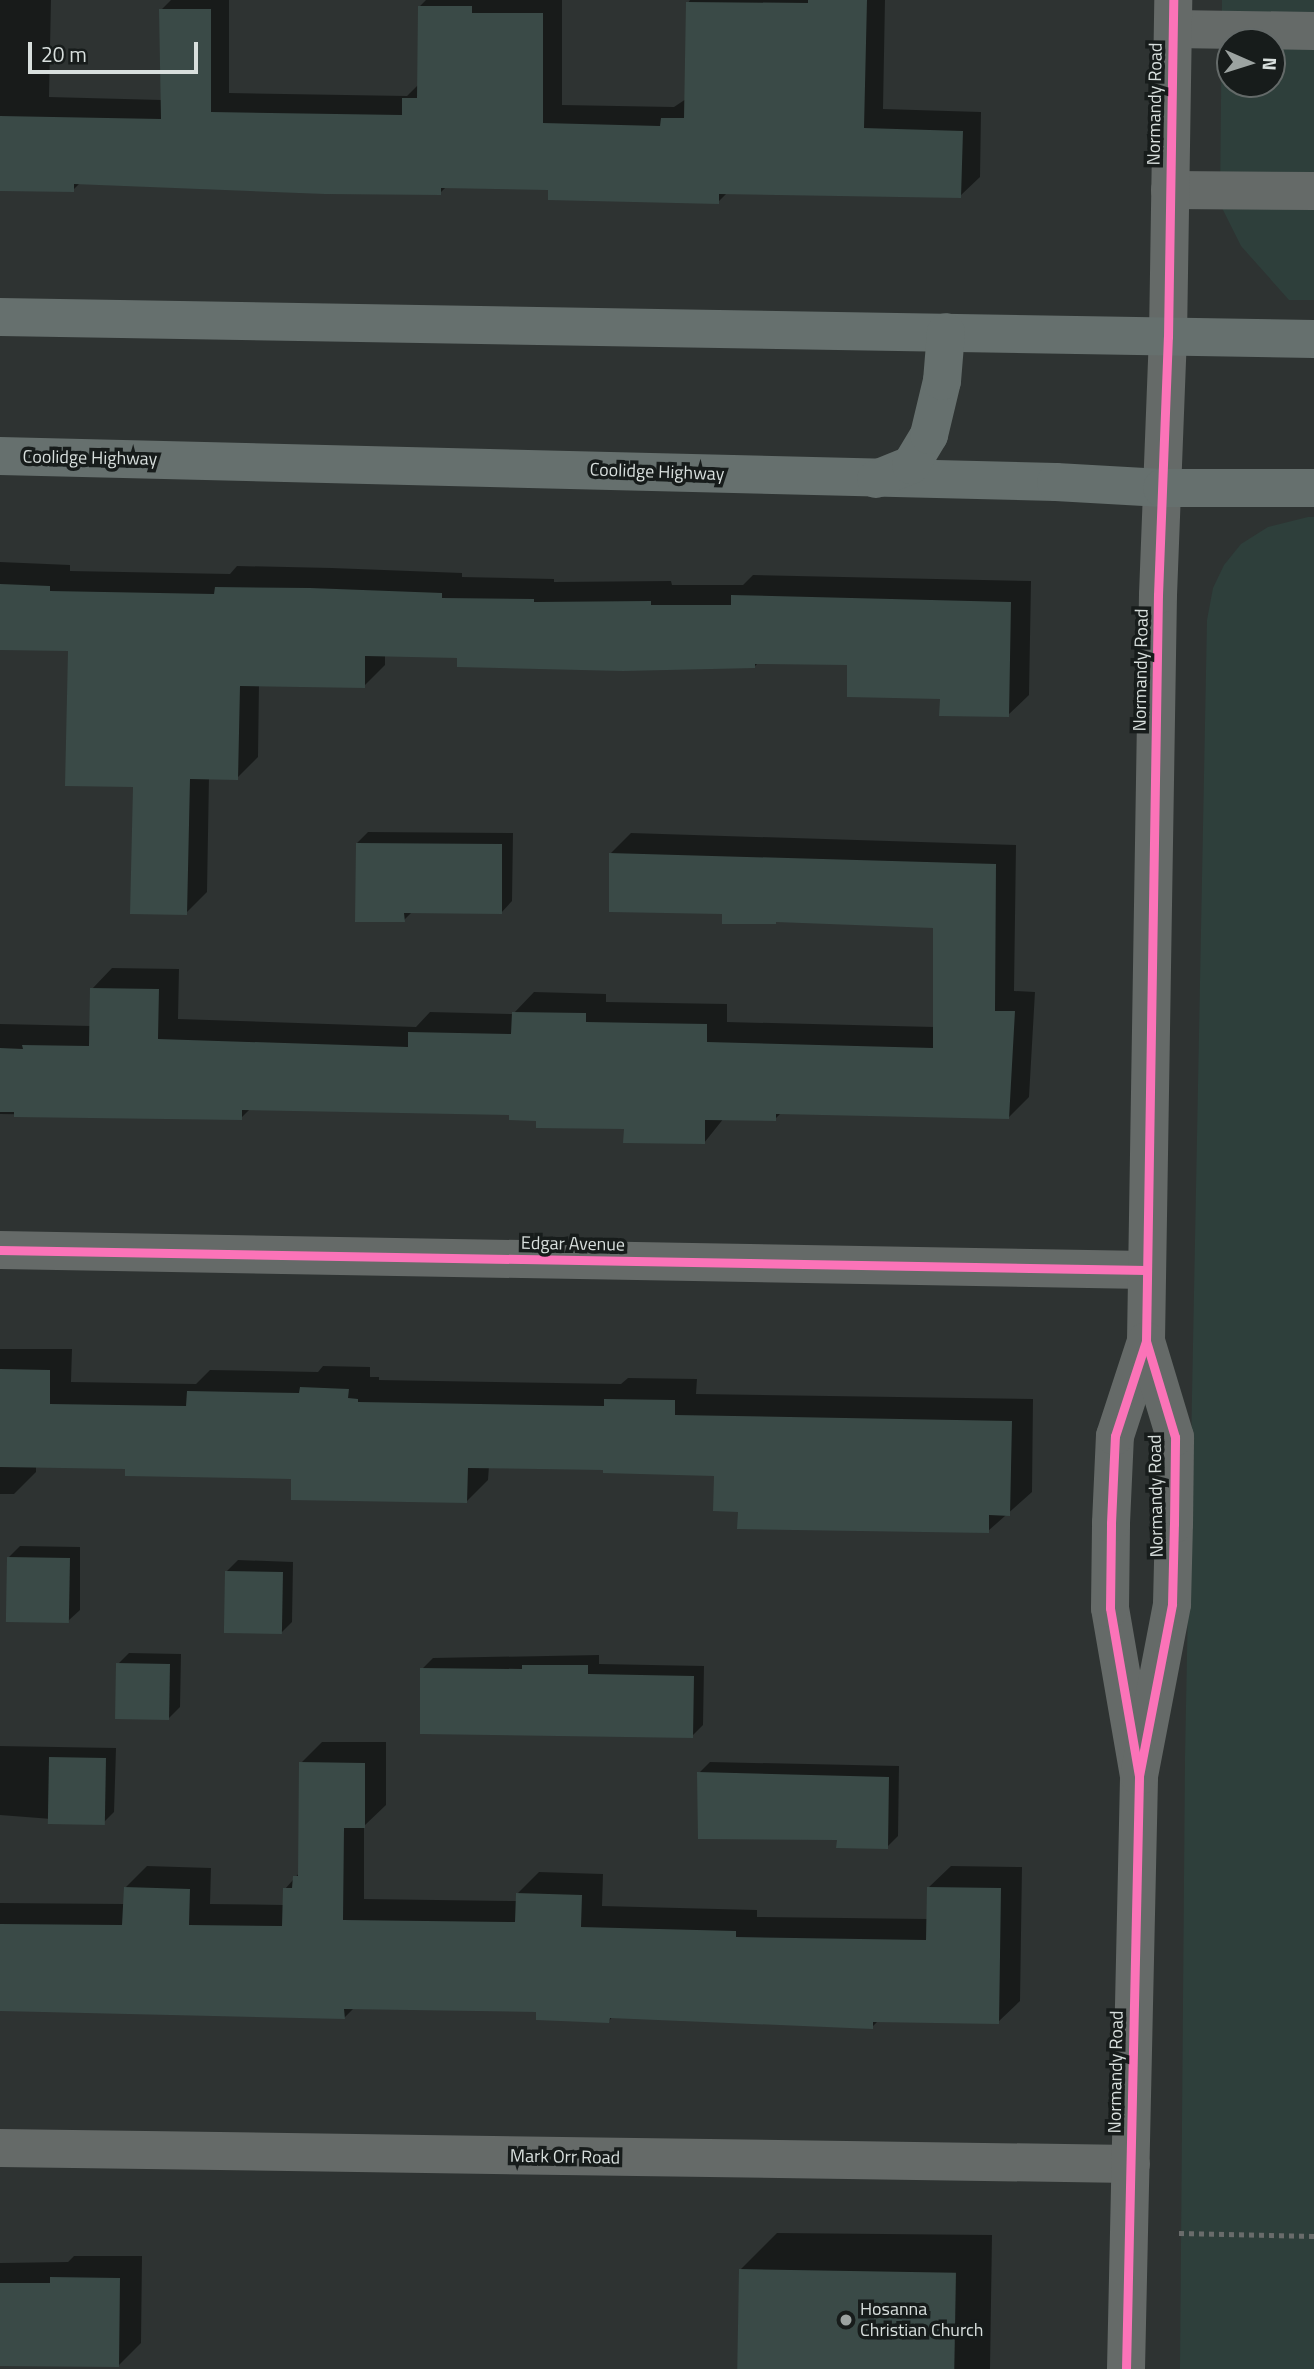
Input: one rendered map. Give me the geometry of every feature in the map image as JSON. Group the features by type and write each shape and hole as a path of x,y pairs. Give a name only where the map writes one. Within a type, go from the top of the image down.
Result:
{"main road":[{"path":"0,317 1314,339"},
{"path":"874,480 911,465 929,435 942,381 946,332"},
{"name":"Coolidge Highway","path":"0,456 874,480 1056,482 1162,488 1314,488"}],"street":[{"path":"1173,14 1314,31"},
{"name":"Normandy Road","path":"1126,2369 1139,1776 1171,1604 1174,1524 1175,1437 1146,1341 1173,14"},
{"path":"1170,190 1314,191"},
{"name":"Edgar Avenue","path":"0,1250 1146,1270"},
{"name":"Normandy Road","path":"1139,1776 1110,1608 1115,1436 1146,1341"},
{"name":"Mark Orr Road","path":"0,2148 1131,2164"}],"path":[{"path":"1179,2233 1314,2236"}],"shaded area":[{"path":"1222,0 1314,0 1314,300 1289,300 1241,246 1220,204 1221,98 1286,98 1286,28 1222,28"},
{"path":"1314,517 1314,2369 1180,2369 1185,1758 1207,620 1213,588 1224,565 1241,544 1268,527"}],"building":[{"path":"808,0 867,0 864,128 963,131 961,198 719,194 719,204 548,200 548,190 441,188 441,195 325,194 74,184 74,192 0,191 0,116 161,119 159,9 211,9 211,112 402,115 402,98 417,98 418,6 472,6 472,13 543,13 543,123 660,126 661,118 684,118 686,2 808,3"},
{"path":"0,584 50,586 50,591 214,594 215,587 310,588 442,593 442,598 534,599 534,602 651,601 651,605 731,605 731,595 1011,602 1009,717 939,716 940,699 847,697 847,665 755,664 755,668 623,671 457,667 457,658 365,656 365,688 240,686 238,780 190,779 187,915 130,914 133,787 65,786 68,651 0,650"},
{"path":"356,843 502,844 502,914 404,913 405,922 355,922"},
{"path":"609,853 996,864 995,1011 1015,1011 1009,1119 776,1114 776,1121 705,1120 705,1144 623,1143 624,1129 536,1128 536,1121 509,1120 509,1115 242,1110 242,1120 14,1117 14,1112 0,1112 0,1048 23,1049 22,1045 89,1046 90,988 159,989 158,1039 408,1047 408,1032 511,1034 512,1012 586,1013 586,1022 707,1024 707,1042 933,1048 933,928 776,922 722,924 722,914 609,912"},
{"path":"0,1369 50,1370 50,1404 186,1406 187,1391 299,1393 300,1387 349,1389 348,1398 358,1399 358,1402 604,1406 604,1399 675,1400 675,1415 1012,1421 1010,1516 989,1515 989,1533 737,1529 738,1512 713,1511 714,1476 603,1473 603,1470 468,1468 467,1503 291,1500 291,1479 125,1476 125,1469 0,1467"},
{"path":"7,1557 70,1558 69,1623 6,1622"},
{"path":"225,1571 283,1572 282,1634 224,1633"},
{"path":"116,1663 170,1664 169,1720 115,1719"},
{"path":"522,1665 588,1665 588,1674 694,1676 693,1738 420,1734 420,1668 522,1669"},
{"path":"49,1757 106,1758 105,1825 48,1824"},
{"path":"299,1762 365,1763 365,1828 344,1828 343,1920 515,1922 516,1893 582,1895 581,1927 736,1931 736,1937 926,1940 927,1887 1001,1888 999,2024 873,2022 873,2029 610,2018 609,2023 536,2020 536,2012 344,2009 345,2019 0,2011 0,1924 122,1925 124,1887 190,1889 189,1925 282,1926 283,1888 292,1888 293,1876 298,1876"},
{"path":"697,1772 889,1777 888,1849 836,1848 837,1840 698,1839"},
{"name":"Hosanna Christian Church","path":"739,2269 956,2273 954,2369 737,2369"},
{"path":"50,2277 120,2278 119,2367 0,2366 0,2283 50,2283"}],"cycle path":[{"path":"1139,1776 1110,1608 1111,1523 1115,1436 1146,1341 1158,595 1168,337 1173,0"},
{"path":"0,1250 1146,1270"},
{"path":"1126,2369 1139,1776 1172,1604 1174,1524 1175,1437 1146,1341"}],"place":[{"name":"Hosanna Christian Church","path":"846,2320"}]}
